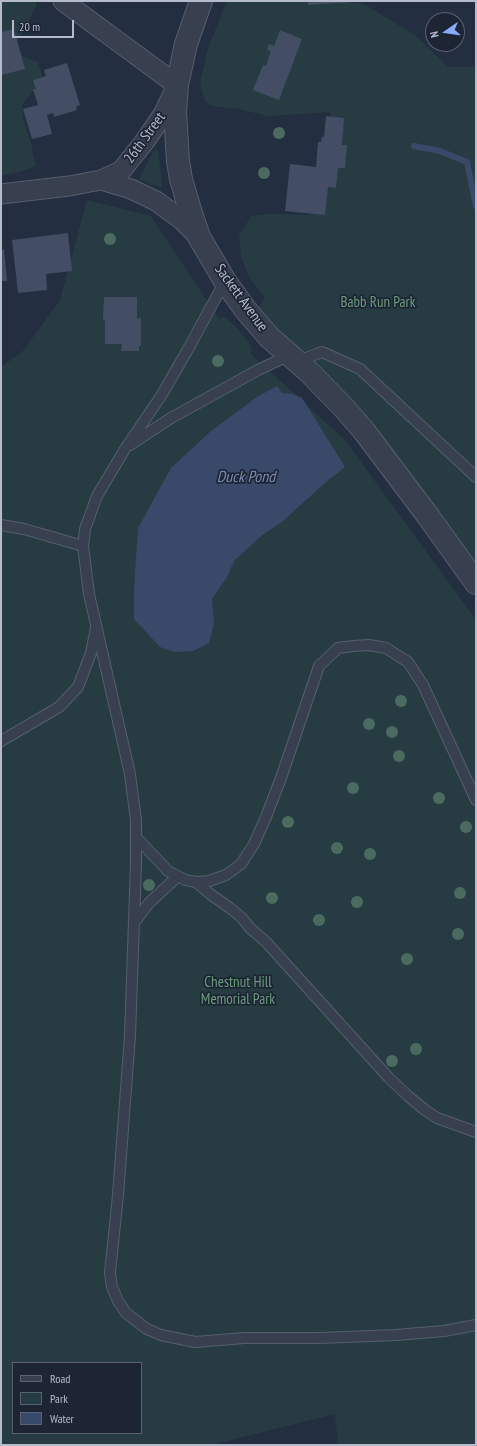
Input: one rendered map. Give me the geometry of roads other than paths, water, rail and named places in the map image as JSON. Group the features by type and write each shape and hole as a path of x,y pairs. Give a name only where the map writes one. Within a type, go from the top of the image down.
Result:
{"street":[{"path":"63,1 177,85"},
{"name":"Sackett Avenue","path":"201,1 186,44 177,85 175,112 178,161 181,179 200,237 224,281 245,309 269,337 294,358 340,404 364,431 428,516 476,584"},
{"name":"26th Street","path":"1,194 70,186 101,180 121,171 133,157 164,113 177,85"},
{"name":"26th Street","path":"101,180 132,189 156,201 182,220 200,237"}],"lane":[{"path":"224,281 187,351 164,390 125,449 97,496 85,529 82,551 89,594 130,774 136,820 130,1036 118,1195 110,1273 112,1287 118,1301 126,1313 147,1329 161,1335 195,1342 244,1338 319,1338 396,1334 444,1331 476,1325"},
{"path":"125,449 171,418 258,370 294,358 322,352 360,369 476,477"},
{"path":"1,525 24,529 83,546"},
{"path":"1,741 59,707 78,687 91,653 96,624"},
{"path":"136,837 168,871 185,880 196,882 209,881 226,875 241,864 254,844 278,785 318,666 338,648 353,646 369,645 386,648 408,662 423,685 476,800"},
{"path":"134,923 149,903 177,877"},
{"path":"196,882 242,918 250,928 266,942 389,1078 408,1096 424,1110 437,1118 476,1132"}],"water":[{"name":"Duck Pond","path":"277,386 282,393 293,394 302,398 345,467 283,521 261,536 234,561 227,577 212,599 214,623 209,643 193,651 175,652 160,647 134,619 134,589 138,528 171,468 211,431 257,397"}],"waterway":[{"path":"414,146 440,151 467,162 476,207"}],"park label":[{"name":"Babb Run Park","path":"378,303"},
{"name":"Chestnut Hill Memorial Park","path":"238,992"}]}
